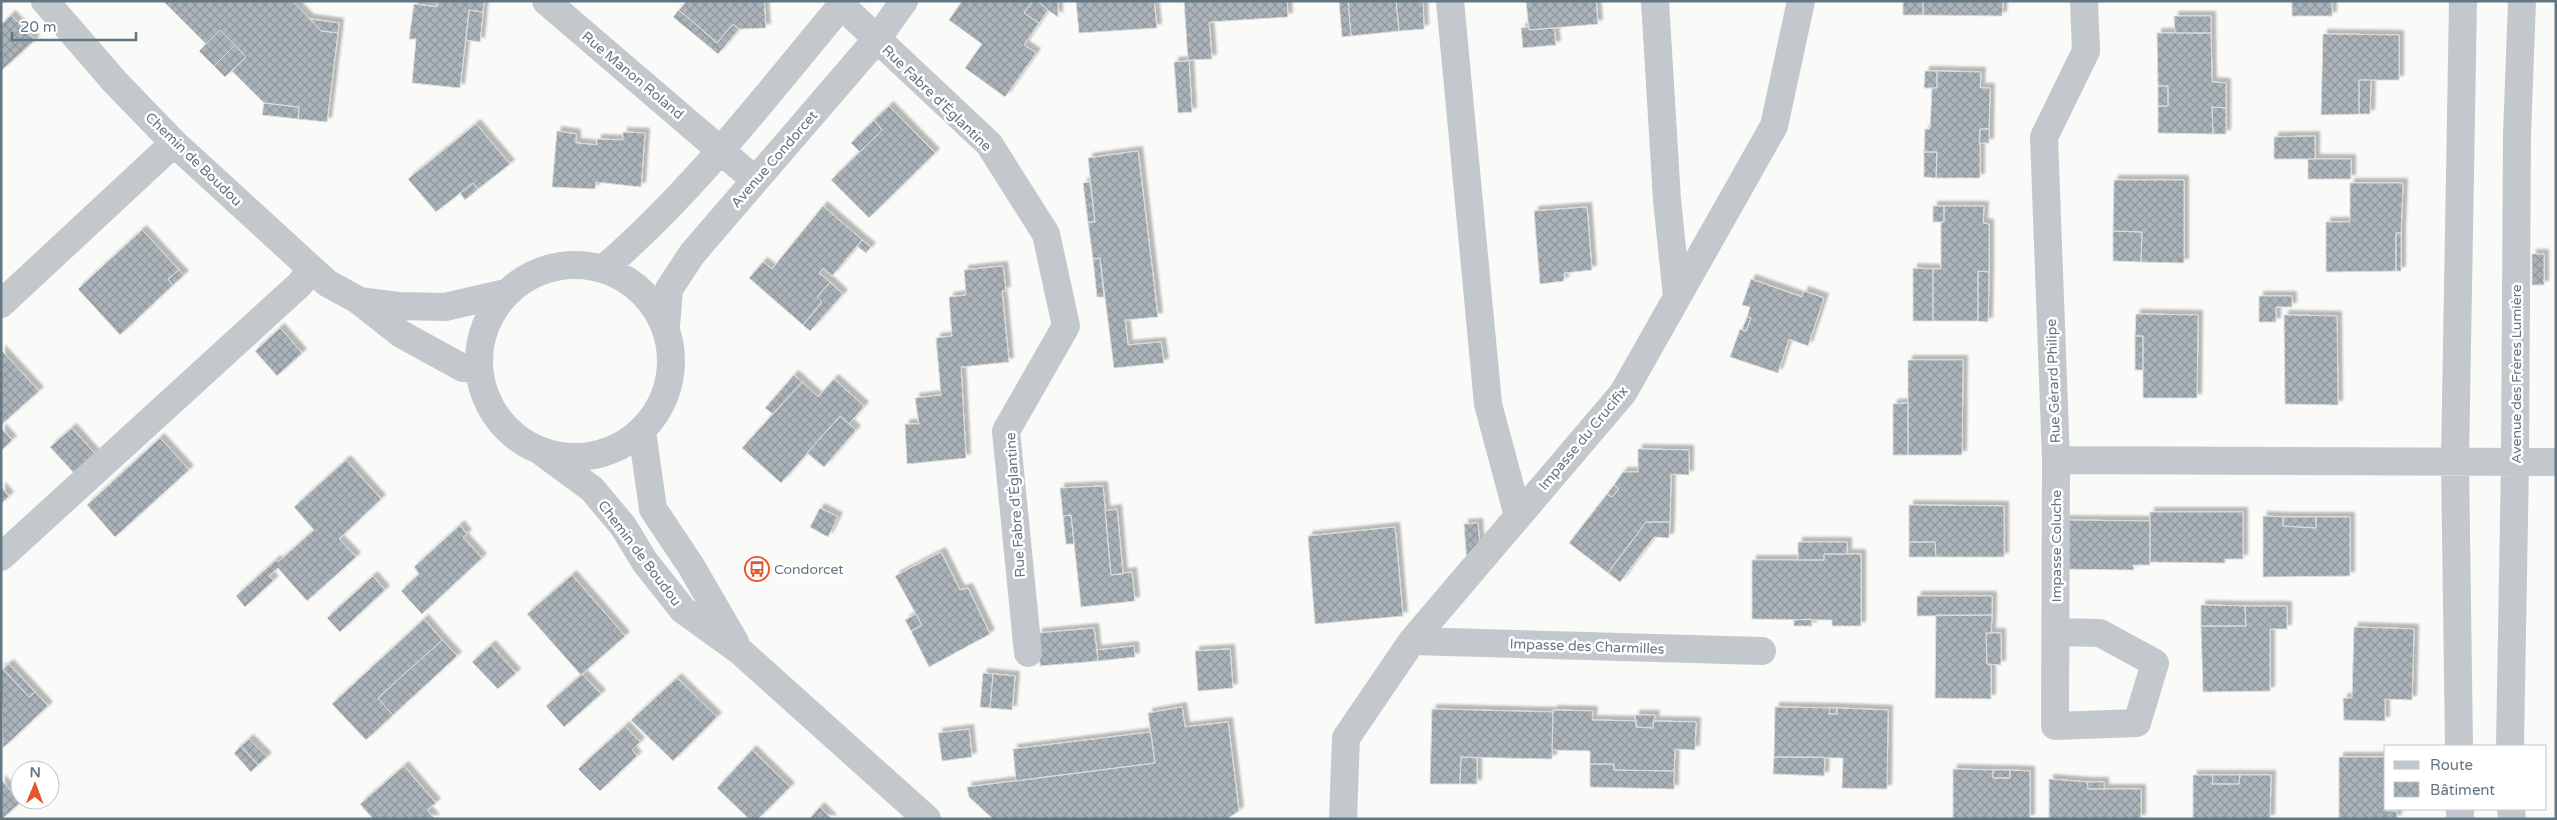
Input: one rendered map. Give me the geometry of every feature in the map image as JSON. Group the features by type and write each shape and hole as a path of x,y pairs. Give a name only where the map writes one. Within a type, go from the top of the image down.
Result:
{"street":[{"name":"Chemin de Boudou","path":"45,1 115,82 174,143 327,283 358,300 401,334 463,368 479,369"},
{"name":"Rue Manon Roland","path":"546,1 755,180"},
{"name":"Avenue Condorcet","path":"666,326 669,288 692,254 877,39 904,1"},
{"path":"1450,1 1488,404 1518,516"},
{"path":"1655,1 1667,200 1678,297"},
{"name":"Impasse du Crucifix","path":"1343,819 1346,738 1412,641 1623,393 1774,126 1801,1"},
{"name":"Rue Gérard Philipe","path":"2084,1 2086,51 2044,138 2056,460 2556,462"},
{"path":"2459,745 2455,461 2463,1"},
{"name":"Avenue des Frères Lumière","path":"2510,745 2515,462 2516,135 2522,1"},
{"path":"604,269 643,235 720,149 843,3"},
{"name":"Rue Fabre d'Églantine","path":"843,3 877,39 989,144 1046,234 1066,326 1006,431 1028,653"},
{"path":"1,304 174,143"},
{"path":"578,264 604,269 630,281 651,301 666,326 672,354 670,382 659,409 642,432 620,447 594,455 568,457 541,452 517,438 498,419 485,396 479,369 480,342 490,316 506,293 527,277 551,267 578,264"},
{"path":"1,557 299,285 312,269"},
{"name":"Chemin de Boudou","path":"358,300 398,306 445,307 506,293"},
{"name":"Chemin de Boudou","path":"642,432 653,509 691,566 741,652"},
{"name":"Chemin de Boudou","path":"541,452 592,489 624,526 645,562 683,610 741,652 927,819"},
{"name":"Impasse Coluche","path":"2056,460 2057,632"},
{"name":"Impasse des Charmilles","path":"1412,641 1762,651"}],"building":[{"path":"163,1 292,1 321,31 338,33 327,122 298,119 299,107 264,103 232,71 246,57 235,45 220,30 206,44"},
{"path":"438,1 484,1 483,12 469,10 460,88 412,83 416,39 409,39 414,4 437,7"},
{"path":"687,1 764,1 766,28 739,29 733,24 717,43 679,10"},
{"path":"962,1 1033,1 1024,13 1039,23 1024,45 1036,53 1005,97 965,68 982,44 949,20"},
{"path":"1033,1 1038,1 1048,10 1039,23 1024,13"},
{"path":"1038,1 1058,1 1058,17 1048,10"},
{"path":"1076,1 1154,1 1157,28 1079,33"},
{"path":"1184,1 1287,1 1288,17 1209,22 1212,59 1188,60"},
{"path":"1339,1 1348,1 1351,36 1342,37"},
{"path":"1348,1 1396,1 1399,31 1351,36"},
{"path":"1396,1 1423,1 1424,29 1399,31"},
{"path":"1526,1 1596,1 1598,24 1529,30"},
{"path":"1903,1 1923,1 1923,15 1903,15"},
{"path":"1923,1 2003,1 2002,16 1923,15"},
{"path":"2292,1 2332,1 2332,16 2292,16"},
{"path":"469,10 483,12 480,42 466,40"},
{"path":"679,10 717,43 733,24 739,29 718,54 673,17"},
{"path":"11,15 35,40 1,71 1,25"},
{"path":"2174,16 2211,16 2211,33 2175,33"},
{"path":"310,19 339,23 338,33 321,31"},
{"path":"1529,27 1529,30 1554,28 1556,45 1523,48 1521,28"},
{"path":"220,30 235,45 214,66 199,51"},
{"path":"2157,33 2211,33 2212,82 2226,83 2226,108 2212,107 2213,134 2158,133 2158,106 2168,106 2168,86 2158,86"},
{"path":"2323,34 2399,35 2399,80 2359,80 2359,114 2321,115"},
{"path":"235,45 246,57 225,77 214,66"},
{"path":"1189,61 1192,112 1178,113 1174,62"},
{"path":"1925,71 1937,71 1937,88 1924,88"},
{"path":"1937,71 1981,72 1980,88 1990,88 1989,129 1980,129 1980,178 1936,178 1937,152 1924,152 1925,129 1930,129 1932,88 1937,88"},
{"path":"2359,80 2371,80 2370,114 2359,114"},
{"path":"2158,86 2168,86 2168,106 2158,106"},
{"path":"264,103 299,107 298,119 262,115"},
{"path":"889,106 935,153 869,218 831,180 882,130 874,120"},
{"path":"2212,107 2226,108 2226,134 2213,134"},
{"path":"874,120 882,130 860,152 851,143"},
{"path":"476,124 510,164 478,189 473,183 436,212 408,179"},
{"path":"1980,129 1989,129 1989,143 1979,143"},
{"path":"557,131 576,134 576,143 597,145 597,139 623,140 623,132 645,133 641,187 596,182 595,189 552,187"},
{"path":"2315,136 2315,159 2274,159 2274,137"},
{"path":"1138,151 1158,317 1125,320 1128,345 1161,342 1164,363 1114,368 1100,258 1093,259 1088,222 1095,222 1088,158"},
{"path":"1924,152 1937,152 1936,178 1924,177"},
{"path":"2308,159 2351,159 2351,179 2308,179"},
{"path":"2114,180 2184,180 2184,263 2141,262 2142,232 2113,231"},
{"path":"1090,182 1095,222 1088,222 1083,183"},
{"path":"473,183 478,189 465,200 460,193"},
{"path":"2350,183 2403,183 2401,233 2396,233 2396,271 2326,272 2326,222 2350,222"},
{"path":"823,206 862,240 832,276 823,268 819,273 830,282 817,297 822,302 803,325 749,278 763,262 772,269"},
{"path":"1933,206 1944,206 1944,222 1933,222"},
{"path":"1944,206 1984,206 1983,223 1989,224 1989,272 1978,271 1978,321 1933,321 1933,269 1941,269 1941,222 1944,222"},
{"path":"1587,207 1592,270 1564,273 1564,281 1540,284 1534,211"},
{"path":"142,230 179,270 168,279 173,285 120,335 78,289"},
{"path":"2113,231 2142,232 2141,262 2113,261"},
{"path":"2396,233 2401,233 2401,271 2396,271"},
{"path":"862,240 871,247 866,253 857,246"},
{"path":"2532,254 2544,254 2544,285 2532,285"},
{"path":"1100,258 1104,297 1097,297 1093,259"},
{"path":"1003,266 1006,291 1002,291 1009,362 961,367 966,458 907,464 905,424 919,424 915,398 941,395 936,338 952,336 949,297 966,295 964,270"},
{"path":"1913,268 1933,269 1933,321 1913,321"},
{"path":"179,270 184,275 173,285 168,279"},
{"path":"1978,271 1989,272 1988,322 1978,321"},
{"path":"1751,279 1802,297 1804,291 1824,298 1808,346 1789,339 1778,373 1730,357 1740,329 1746,331 1751,318 1747,317 1750,307 1742,305"},
{"path":"830,282 843,294 810,331 803,325 822,302 817,297"},
{"path":"2259,296 2292,296 2292,307 2276,307 2276,322 2259,322"},
{"path":"2136,314 2198,315 2197,398 2143,398 2143,336 2135,336"},
{"path":"2284,315 2337,316 2338,405 2285,404"},
{"path":"1747,317 1751,318 1746,331 1742,330"},
{"path":"280,328 302,353 277,376 255,351"},
{"path":"2135,336 2143,336 2143,370 2135,370"},
{"path":"1,350 39,391 1,425"},
{"path":"1908,360 1963,360 1962,455 1908,455"},
{"path":"794,375 802,382 773,414 765,408"},
{"path":"834,379 864,406 849,424 840,416 781,483 742,448 802,382 818,397"},
{"path":"1908,403 1908,455 1893,455 1893,404"},
{"path":"840,416 856,430 824,467 807,453"},
{"path":"1,428 12,440 1,451"},
{"path":"72,428 95,454 74,473 50,447"},
{"path":"160,438 189,470 115,537 87,505"},
{"path":"1638,449 1689,450 1689,475 1671,474 1670,522 1646,522 1608,573 1569,543 1607,494 1612,497 1619,489 1614,485 1623,472 1638,472"},
{"path":"346,460 381,499 339,539 356,557 307,601 278,568 269,576 274,580 245,607 236,596 276,560 278,562 314,530 294,507"},
{"path":"1614,485 1619,489 1612,497 1607,494"},
{"path":"1103,486 1111,575 1132,572 1135,601 1081,607 1071,515 1063,516 1060,488"},
{"path":"1,487 9,496 1,504"},
{"path":"1909,505 2004,506 2004,557 1936,557 1935,542 1909,542"},
{"path":"820,508 838,517 828,537 810,527"},
{"path":"1117,509 1123,574 1111,575 1105,511"},
{"path":"2150,512 2243,512 2243,559 2225,559 2225,563 2150,562"},
{"path":"1071,515 1074,544 1066,544 1063,516"},
{"path":"2263,516 2283,517 2283,526 2316,528 2316,517 2350,517 2350,576 2263,577"},
{"path":"2283,517 2316,517 2316,528 2283,526"},
{"path":"2057,520 2150,521 2150,565 2133,565 2134,570 2057,569"},
{"path":"1646,522 1670,522 1669,538 1654,537 1620,582 1608,573"},
{"path":"1478,523 1480,548 1467,564 1464,524"},
{"path":"460,525 467,534 463,537 482,558 422,614 401,591 419,574 414,567"},
{"path":"1395,527 1403,616 1315,624 1308,536"},
{"path":"1798,542 1847,542 1847,554 1824,554 1824,560 1798,560"},
{"path":"1909,542 1935,542 1936,557 1909,557"},
{"path":"941,552 960,590 968,588 990,634 929,667 911,631 922,625 895,576"},
{"path":"1824,554 1861,554 1861,626 1832,626 1832,620 1752,619 1752,560 1824,560"},
{"path":"572,575 625,636 581,675 527,614"},
{"path":"373,576 385,590 340,632 327,618"},
{"path":"1917,596 1992,596 1992,615 1917,616"},
{"path":"2201,605 2245,606 2246,626 2201,626"},
{"path":"2245,606 2287,606 2287,629 2270,629 2270,691 2203,692 2201,626 2246,626"},
{"path":"916,614 922,625 911,631 905,620"},
{"path":"1936,615 1992,615 1991,633 1986,633 1987,664 1991,665 1991,699 1935,698"},
{"path":"424,619 442,640 378,698 393,715 366,740 332,704"},
{"path":"1811,619 1812,626 1794,626 1794,620"},
{"path":"2354,627 2414,629 2412,700 2385,699 2385,721 2344,720 2343,698 2352,698"},
{"path":"1094,628 1098,661 1040,666 1038,633"},
{"path":"1986,633 2001,633 2001,665 1987,664"},
{"path":"442,640 457,656 393,715 378,698"},
{"path":"491,645 516,673 498,689 472,662"},
{"path":"1134,646 1135,657 1098,661 1097,650"},
{"path":"1230,649 1233,688 1198,691 1195,651"},
{"path":"9,664 35,692 29,697 3,669"},
{"path":"1,667 29,697 35,692 48,706 3,748"},
{"path":"983,673 993,674 990,708 980,707"},
{"path":"582,674 601,694 564,727 546,706"},
{"path":"993,674 1015,676 1012,710 990,708"},
{"path":"677,678 717,717 673,761 631,720"},
{"path":"1182,707 1185,727 1228,722 1239,811 1227,819 993,819 969,797 967,787 1155,763 1148,713"},
{"path":"1775,707 1830,708 1829,714 1837,714 1837,708 1888,710 1887,789 1842,788 1843,758 1774,757"},
{"path":"1830,708 1837,708 1837,714 1829,714"},
{"path":"1432,709 1553,712 1552,759 1461,757 1460,784 1430,784"},
{"path":"1553,710 1593,711 1592,720 1637,721 1636,727 1653,728 1653,721 1696,722 1695,750 1675,749 1674,771 1614,770 1614,764 1590,764 1590,751 1552,750"},
{"path":"1635,715 1655,715 1653,728 1636,727"},
{"path":"625,726 640,742 632,750 637,756 600,791 578,769"},
{"path":"969,729 972,757 942,761 938,733"},
{"path":"1151,732 1155,763 1016,781 1013,749"},
{"path":"249,739 267,757 258,765 241,746"},
{"path":"241,746 258,765 251,772 234,753"},
{"path":"752,750 790,787 758,819 749,819 717,788"},
{"path":"1461,757 1477,758 1477,784 1460,784"},
{"path":"1774,757 1825,757 1824,776 1773,774"},
{"path":"2339,757 2384,757 2384,810 2397,811 2397,819 2339,819"},
{"path":"1590,764 1614,764 1614,770 1674,771 1674,789 1590,787"},
{"path":"404,766 436,803 427,810 435,819 373,819 360,804"},
{"path":"1953,769 1993,770 1993,778 2010,778 2010,770 2030,771 2030,819 1953,819"},
{"path":"1993,770 2010,770 2010,778 1993,778"},
{"path":"2193,775 2213,775 2212,784 2239,784 2240,775 2271,775 2270,819 2193,819"},
{"path":"2213,775 2240,775 2239,784 2212,784"},
{"path":"2049,779 2087,782 2088,789 2141,789 2141,819 2049,819"},
{"path":"1,780 10,790 10,810 12,810 1,819"},
{"path":"2087,782 2104,782 2104,789 2088,789"},
{"path":"820,807 832,819 809,819"}],"place":[{"name":"Condorcet","path":"757,569"}]}
